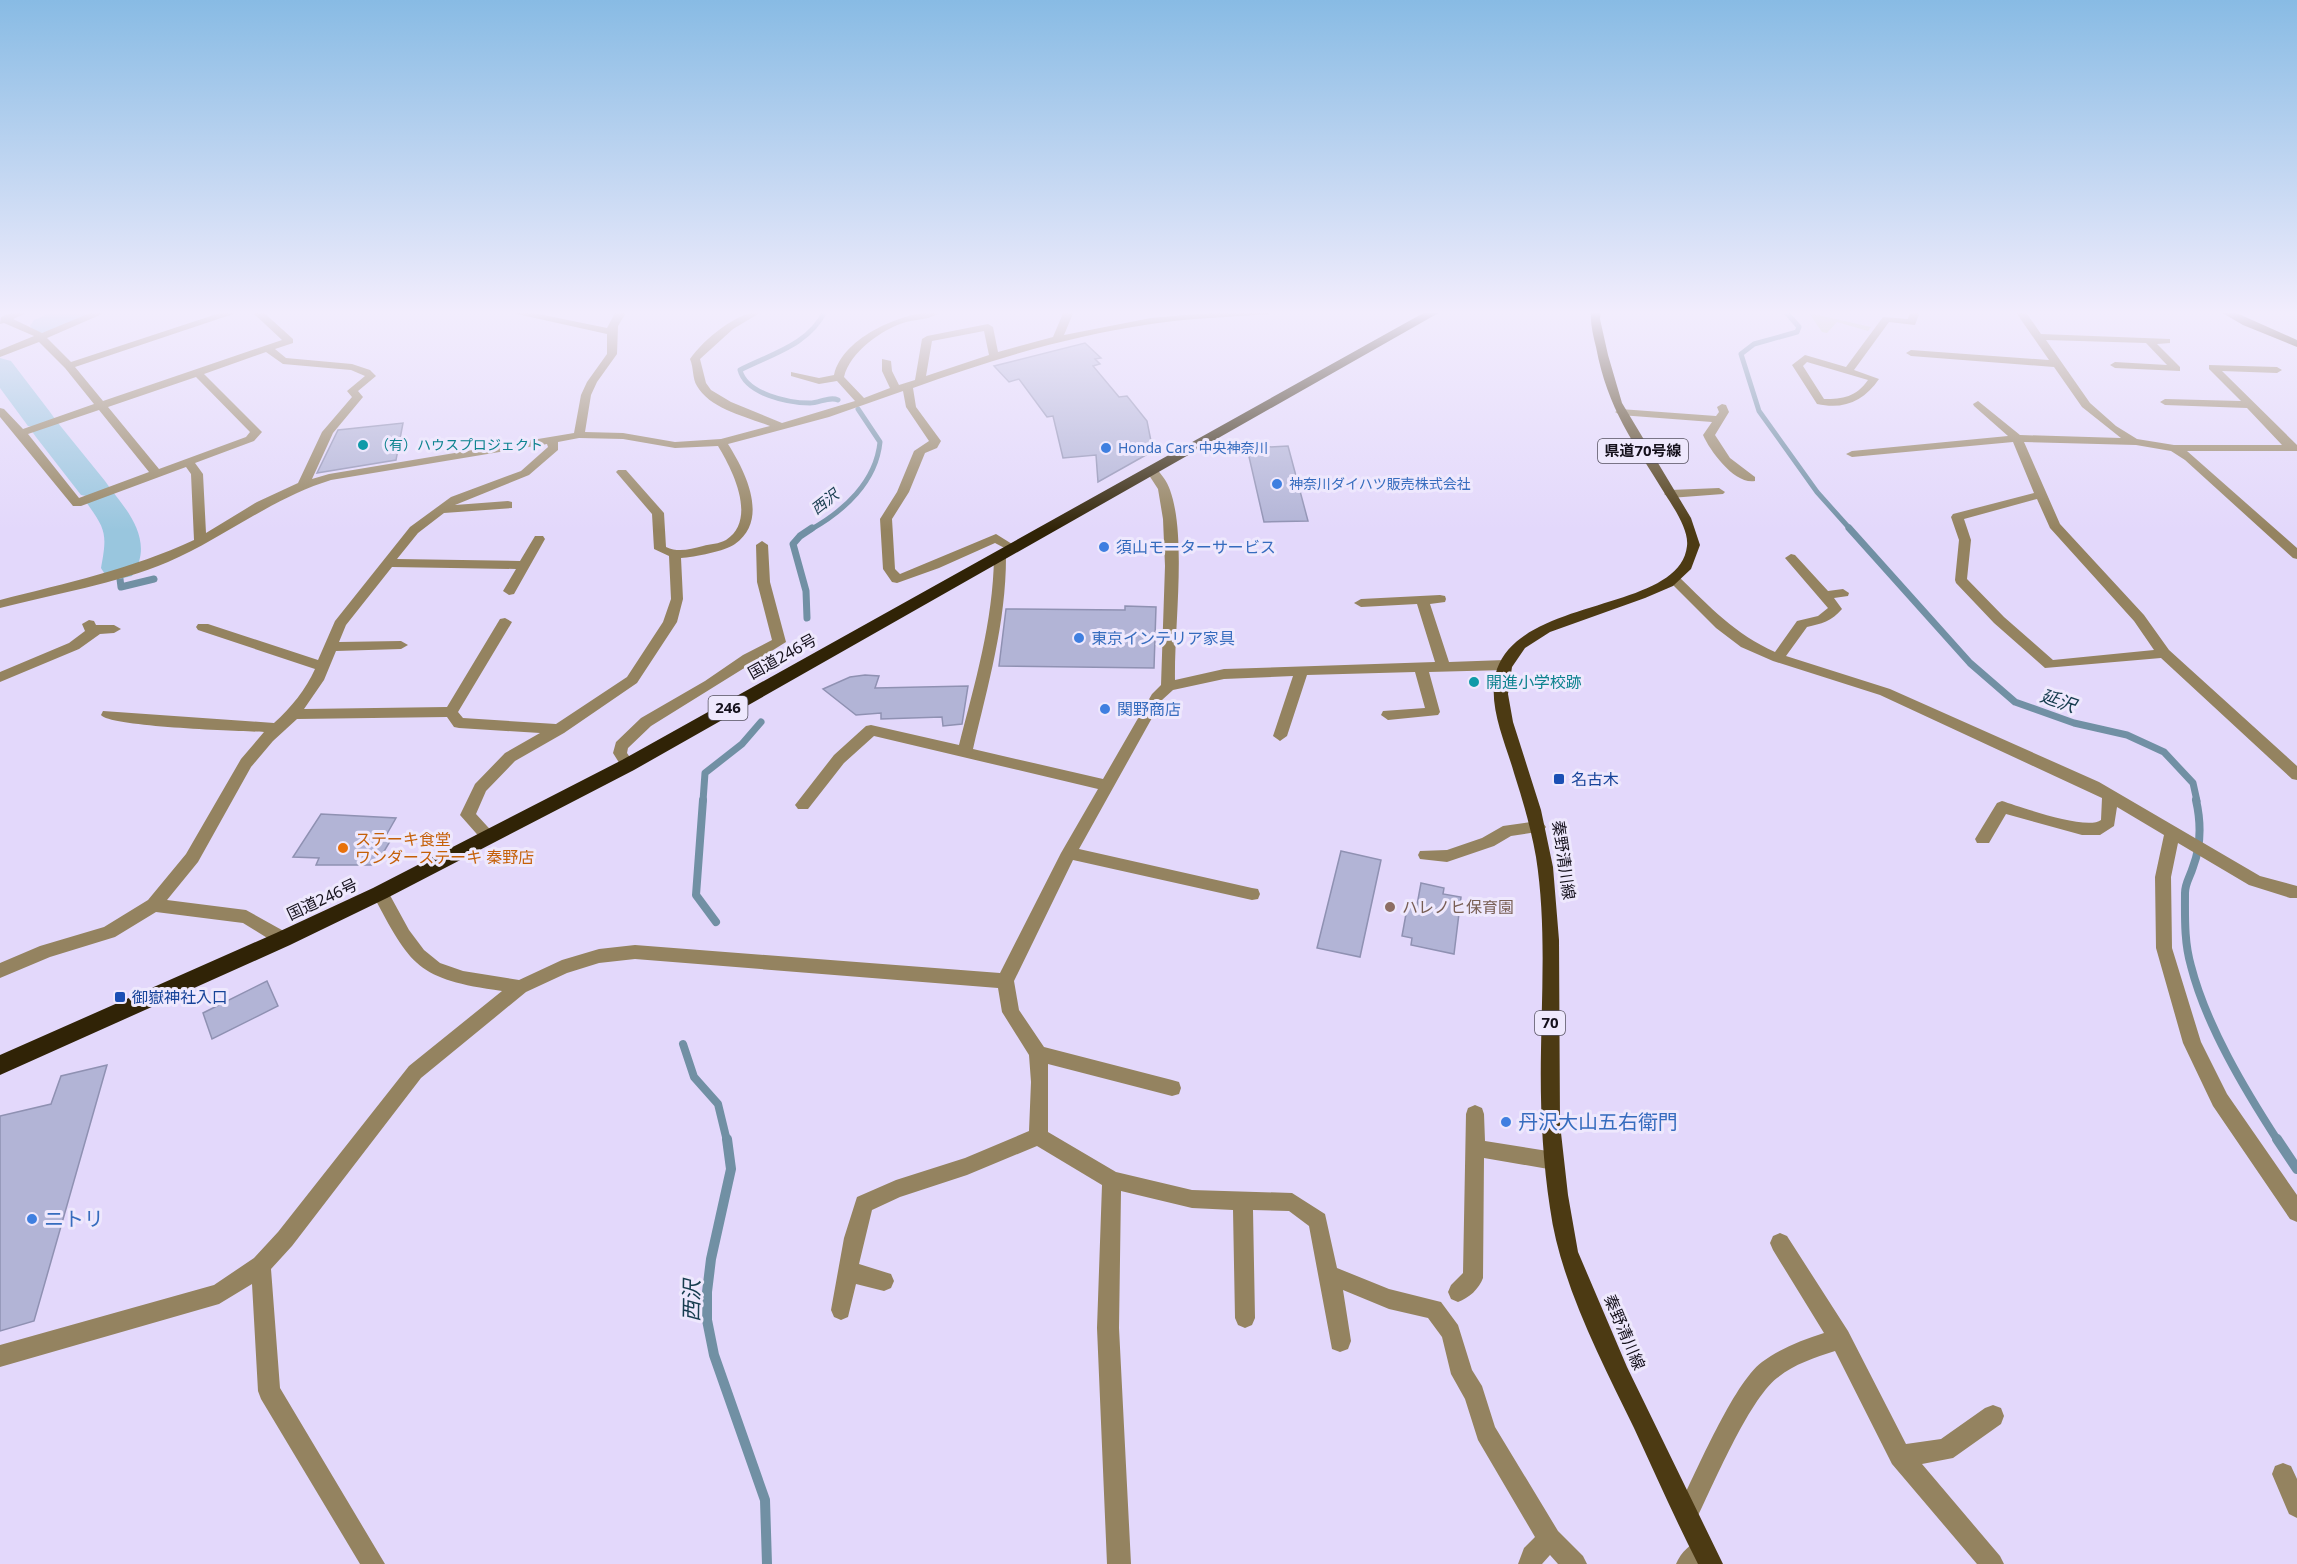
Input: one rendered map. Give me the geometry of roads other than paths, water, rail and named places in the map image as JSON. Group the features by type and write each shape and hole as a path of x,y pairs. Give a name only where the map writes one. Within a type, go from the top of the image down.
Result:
{"highway":[{"name":"国道246号","path":"0,1065 283,939 380,893 627,765 1305,384"}],"main road":[{"name":"秦野清川線","path":"1609,384 1620,412 1687,523 1695,542 1692,556 1683,574 1674,580 1647,592 1550,626 1529,637 1514,651 1506,665 1501,684 1504,718 1538,827 1545,867 1554,1161 1569,1254 1607,1351 1687,1514 1701,1559"}],"street":[{"path":"83,384 156,473"},
{"path":"21,433 162,384"},
{"path":"0,411 21,433 77,503 250,439 256,432 209,384"},
{"path":"303,485 328,432 358,397 352,391 361,384"},
{"path":"579,435 586,396 591,384"},
{"path":"702,384 709,395 783,427"},
{"path":"845,384 862,402"},
{"path":"898,384 935,441 933,446 920,451 903,492 886,519 889,569 897,579 961,555 996,538 1007,553 1000,569 993,622 965,753"},
{"path":"0,604 131,571 162,560 200,542 261,505 303,485 359,470 579,435 612,435 675,445 721,442 783,427 914,384"},
{"path":"1809,384 1821,402 1848,402 1864,394 1871,384"},
{"path":"2071,384 2086,405 2112,428 2136,442"},
{"path":"2227,384 2295,448"},
{"path":"2165,402 2250,405"},
{"path":"1978,404 2017,438 2054,525 2139,618 2164,653 2297,775"},
{"path":"1722,407 1724,412 1709,435 1715,449 1726,463 1751,479"},
{"path":"1620,412 1719,419"},
{"path":"1852,454 2017,438 2136,442 2174,448 2295,448"},
{"path":"0,970 46,951 109,932 154,905 192,858 246,763 277,728 293,714 317,680 340,624 414,530 441,510 473,492 525,472 554,448 552,439"},
{"path":"622,471 658,513 660,549 675,556 730,543 739,532 746,513 743,482 737,466 721,442"},
{"path":"2174,448 2189,458 2297,555"},
{"path":"189,462 197,474 200,542"},
{"path":"1151,470 1160,481 1166,496 1171,530 1168,686"},
{"path":"1670,494 1719,492"},
{"path":"2040,495 1957,517 1965,540 1961,580 1999,621 2062,676"},
{"path":"441,510 508,505"},
{"path":"509,591 539,539"},
{"path":"627,765 620,753 621,746 646,722 710,684 748,658 779,642 764,582 760,558 762,545"},
{"path":"489,837 468,815 480,788 510,757 559,729 632,680 670,622 677,599 675,556"},
{"path":"1778,658 1802,624 1822,619 1835,609 1791,558"},
{"path":"388,564 524,565"},
{"path":"1674,580 1721,625 1746,644 1778,658 1885,692 2110,795 2255,880 2290,892 2297,892"},
{"path":"1825,595 1843,593"},
{"path":"1361,603 1440,599"},
{"path":"1422,600 1444,668"},
{"path":"451,712 505,622"},
{"path":"0,677 74,646 92,627 114,629"},
{"path":"202,627 321,666"},
{"path":"329,647 401,645"},
{"path":"2050,665 2164,653"},
{"path":"1038,1136 1040,1082 1038,1053 1011,1012 1005,981 1069,853 1157,697 1168,686 1224,675 1506,665"},
{"path":"1388,715 1433,712 1421,668"},
{"path":"1280,736 1301,672"},
{"path":"451,712 459,723 559,729"},
{"path":"293,714 451,712"},
{"path":"108,715 155,721 277,728"},
{"path":"803,805 839,759 871,730 1106,785"},
{"path":"1983,839 2002,807 2082,829 2100,829 2109,822 2110,795"},
{"path":"1426,855 1447,856 1488,842 1508,830 1538,827"},
{"path":"2172,832 2163,877 2164,948 2192,1043 2220,1100 2297,1212"},
{"path":"1069,853 1252,894"},
{"path":"380,893 415,950 433,968 477,981 520,987"},
{"path":"154,905 246,917 283,939"},
{"path":"0,1356 219,1294 261,1265 285,1239 416,1072 520,987 562,967 599,956 635,952 1005,981"},
{"path":"1038,1053 1172,1088"},
{"path":"1458,1292 1473,1278 1475,1114"},
{"path":"1038,1136 1112,1180 1192,1199 1292,1202 1318,1221 1325,1265 1330,1275 1340,1341"},
{"path":"841,1310 854,1238 864,1204 896,1189 967,1166 1038,1136"},
{"path":"1475,1148 1554,1161"},
{"path":"1112,1180 1108,1328 1119,1564"},
{"path":"1243,1202 1245,1318"},
{"path":"1780,1243 1840,1339 1900,1456 1992,1564"},
{"path":"261,1265 269,1391 373,1564"},
{"path":"849,1272 884,1281"},
{"path":"1330,1275 1389,1299 1434,1309 1451,1332 1462,1374 1474,1394 1486,1432 1550,1539 1575,1564"},
{"path":"1687,1514 1747,1396 1768,1371 1801,1351 1840,1339"},
{"path":"1900,1456 1945,1450 1993,1416"},
{"path":"2283,1474 2297,1506"},
{"path":"1530,1564 1532,1556 1550,1539"}],"waterway":[{"path":"13,384 39,419"},
{"name":"西沢","path":"749,384 769,396 791,401 810,403 838,400"},
{"name":"延沢","path":"1750,384 1759,411 1817,492 1851,530"},
{"name":"西沢","path":"810,530 846,504 856,494 872,470 880,442 858,409"},
{"path":"47,430 93,488"},
{"path":"101,499 122,530 123,545 119,568"},
{"name":"西沢","path":"807,618 806,591 793,544 812,528"},
{"name":"延沢","path":"1849,528 1970,663 2015,702 2074,723 2127,735 2164,752 2193,783 2197,801"},
{"path":"120,579 121,587 154,579"},
{"name":"西沢","path":"703,801 705,773 742,744 761,722"},
{"name":"西沢","path":"703,800 696,895 716,922"},
{"name":"延沢","path":"2196,800 2199,842 2185,893 2185,930 2189,957 2206,1011 2216,1034 2278,1141"},
{"name":"西沢","path":"683,1044 694,1077 718,1104 727,1141"},
{"name":"西沢","path":"727,1139 731,1169 711,1259 707,1292 707,1320 714,1355 765,1500 767,1564"},
{"name":"延沢","path":"2277,1139 2297,1169"}],"place":[{"name":"（有）ハウスプロジェクト","path":"363,445"},
{"name":"Honda Cars 中央神奈川","path":"1106,448"},
{"name":"神奈川ダイハツ販売株式会社","path":"1277,484"},
{"name":"須山モーターサービス","path":"1104,547"},
{"name":"東京インテリア家具","path":"1079,638"},
{"name":"開進小学校跡","path":"1474,682"},
{"name":"関野商店","path":"1105,709"},
{"name":"名古木","path":"1559,779"},
{"name":"ステーキ食堂 ワンダーステーキ 秦野店","path":"343,848"},
{"name":"ハレノヒ保育園","path":"1390,907"},
{"name":"御嶽神社入口","path":"120,997"},
{"name":"丹沢大山五右衛門","path":"1506,1122"},
{"name":"ニトリ","path":"32,1219"}]}
